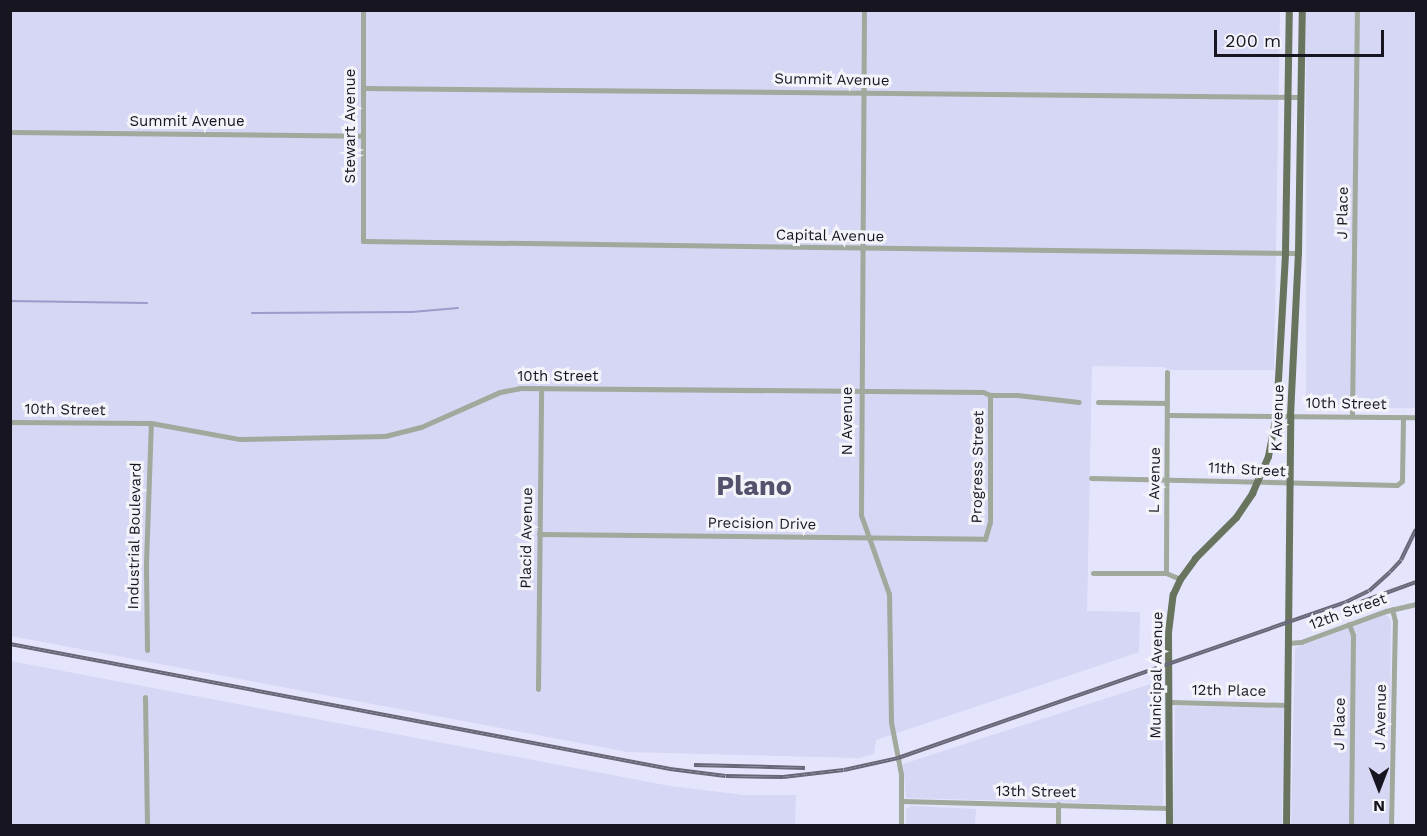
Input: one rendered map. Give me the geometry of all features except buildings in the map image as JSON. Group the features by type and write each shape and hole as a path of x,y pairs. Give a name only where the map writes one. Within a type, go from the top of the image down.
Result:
{"main road":[{"name":"K Avenue","path":"1257,482 1268,456 1276,415 1285,253 1289,10"},
{"name":"K Avenue","path":"1287,825 1290,415 1298,253 1302,10"},
{"path":"1281,324 1294,325"},
{"name":"Municipal Avenue","path":"1169,825 1169,620 1173,594 1180,579 1195,558 1236,517 1257,482"}],"street":[{"name":"Stewart Avenue","path":"363,10 363,241"},
{"name":"N Avenue","path":"864,10 861,515 889,594 891,722 901,774 901,825"},
{"name":"J Place","path":"1352,416 1357,10"},
{"name":"Summit Avenue","path":"363,88 1300,97"},
{"name":"Summit Avenue","path":"10,132 363,136"},
{"name":"Capital Avenue","path":"363,241 1298,253"},
{"name":"L Avenue","path":"1166,573 1167,372"},
{"name":"10th Street","path":"10,422 151,423 239,439 385,436 423,426 500,392 520,388 983,392 990,395 1017,395 1079,402"},
{"name":"Placid Avenue","path":"538,689 541,388"},
{"name":"Progress Street","path":"985,539 989,531 990,516 990,395"},
{"path":"1098,402 1167,403"},
{"name":"10th Street","path":"1168,415 1416,417"},
{"name":"11th Street","path":"1091,478 1167,478 1290,484 1401,484 1403,417"},
{"name":"Industrial Boulevard","path":"147,650 147,526 151,423"},
{"name":"Precision Drive","path":"539,534 985,539"},
{"path":"1093,573 1166,573 1180,579"},
{"name":"12th Street","path":"1288,643 1302,642 1392,609 1416,604"},
{"name":"J Avenue","path":"1391,825 1395,621 1392,609"},
{"name":"J Place","path":"1349,624 1353,635 1351,825"},
{"path":"145,697 147,825"},
{"name":"12th Place","path":"1170,702 1288,705"},
{"name":"13th Street","path":"902,801 1169,808"},
{"path":"1058,804 1058,825"}],"shaded area":[{"path":"10,11 1280,11 1274,370 1170,370 1163,367 1092,366 1087,611 1140,612 1139,652 876,740 874,754 859,758 628,752 11,636"},
{"path":"1306,11 1416,11 1416,408 1306,408"},
{"path":"1384,615 1388,616 1391,621 1389,825 1291,826 1295,648"},
{"path":"10,661 670,786 744,795 796,795 795,825 11,825"},
{"path":"1163,680 1163,805 906,798 903,764"},
{"path":"1175,706 1284,708 1282,826 1173,825"},
{"path":"912,806 976,809 975,825 906,825 906,809"}],"waterway":[{"path":"10,301 147,303"},
{"path":"252,313 412,312 458,308"}],"railway":[{"path":"10,644 670,769 726,776 783,777 844,770 898,758 1346,602 1369,591 1390,572 1401,560 1416,529"},
{"path":"1361,602 1416,582"},
{"path":"694,765 805,768"}],"district":[{"name":"Plano","path":"754,487"}]}
